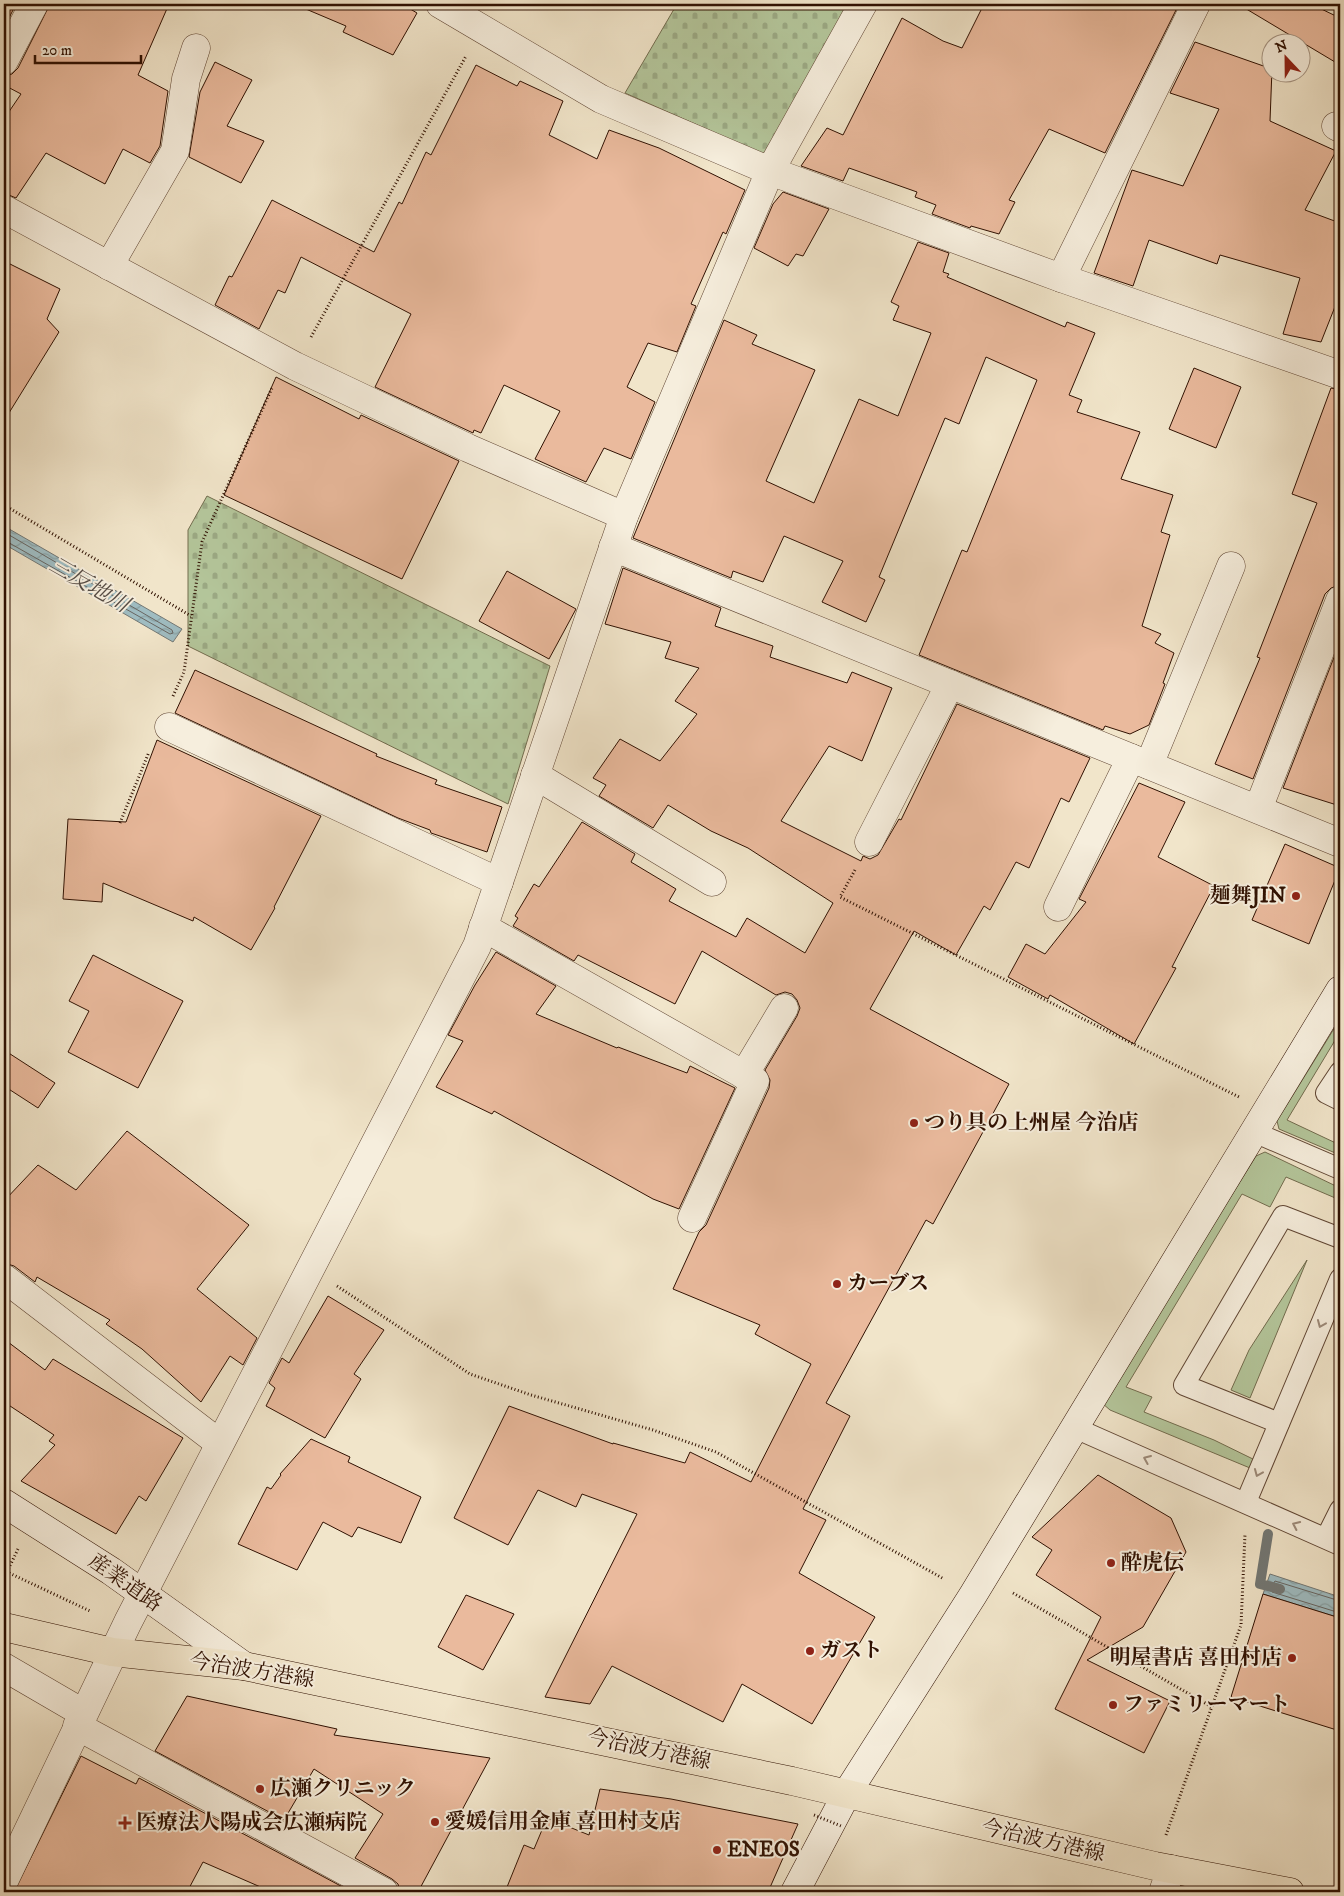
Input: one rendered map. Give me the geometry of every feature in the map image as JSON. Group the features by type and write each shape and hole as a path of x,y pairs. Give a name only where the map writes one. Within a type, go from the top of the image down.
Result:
{"main road":[{"name":"今治波方港線","path":"4,1627 112,1652 244,1666 847,1793 1163,1876 1290,1892"}],"street":[{"path":"4,60 34,4"},
{"path":"440,4 600,99 770,171 1061,278 1340,375"},
{"path":"4,1881 112,1652 477,946 624,516 770,171 863,4"},
{"path":"1061,278 1196,4"},
{"path":"109,266 175,151 186,79 196,48"},
{"path":"4,209 290,363 468,448 624,516"},
{"path":"613,547 1340,843"},
{"path":"1058,907 1140,761 1232,566"},
{"path":"1258,809 1340,600"},
{"path":"869,842 950,684"},
{"path":"161,735 499,882"},
{"path":"535,775 712,882"},
{"path":"483,927 755,1082 692,1218"},
{"path":"795,1892 847,1793 973,1595 1340,990"},
{"path":"744,1075 784,1008"},
{"path":"4,1278 219,1443"},
{"name":"産業道路","path":"4,1503 111,1571 142,1596 244,1666"},
{"path":"4,1667 80,1720 372,1889"}],"lane":[{"path":"1340,1072 1326,1093 1340,1100"},
{"path":"1260,1121 1340,1169"},
{"path":"1279,1423 1184,1385 1283,1216 1340,1238"},
{"path":"1246,1502 1340,1279"},
{"path":"1075,1428 1333,1542 1340,1510"}],"path":[{"path":"172,698 184,672 202,542 290,363 481,28"},
{"path":"4,505 191,616"},
{"path":"120,823 161,735"},
{"path":"840,896 1260,1121"},
{"path":"310,1268 470,1374 531,1396 653,1430 716,1452 973,1595"},
{"path":"1163,1876 1212,1707 1241,1625 1246,1502"},
{"path":"18,1549 7,1572 90,1611"},
{"path":"1011,1593 1212,1707"},
{"path":"814,1815 841,1826"}],"green space":[{"path":"677,4 848,4 765,155 625,93"},
{"path":"207,496 550,666 508,804 188,646 188,530"},
{"path":"1340,1019 1340,1032 1287,1120 1340,1145 1340,1155 1279,1129 1277,1121"},
{"path":"1265,1152 1340,1188 1340,1200 1286,1177 1270,1207 1242,1194 1126,1387 1152,1397 1144,1412 1214,1440 1257,1461 1250,1468 1110,1410 1102,1403 1256,1156"},
{"path":"1307,1260 1250,1398 1231,1390 1249,1350"}],"water":[{"name":"三反地川","path":"4,526 182,629 173,642 4,544"},
{"path":"1270,1574 1340,1597 1340,1618 1263,1594"}],"building":[{"path":"4,4 16,4 4,28"},
{"path":"50,4 169,4 138,75 168,91 160,146 150,163 123,149 105,184 46,153 16,198 4,193 4,119 21,94 4,85 4,76 12,74 18,68"},
{"path":"294,4 402,4 417,13 393,55 343,32 346,26"},
{"path":"984,4 1179,4 1105,153 1049,129 1009,200 1015,202 999,234 971,226 970,228 932,214 936,205 915,197 917,192 849,168 843,181 801,166 827,128 843,135 902,18 943,41 962,48"},
{"path":"1238,4 1311,4 1340,18 1340,65 1312,48 1312,32 1285,32"},
{"path":"1195,42 1262,65 1262,82 1272,82 1270,121 1336,151 1305,210 1340,223 1340,294 1321,342 1283,334 1300,278 1220,255 1217,264 1149,240 1133,286 1094,273 1132,170 1183,186 1219,109 1170,93"},
{"path":"215,62 252,80 227,126 264,141 241,183 189,157 200,92"},
{"path":"476,65 517,86 520,81 563,101 549,135 597,159 609,130 659,148 745,190 726,234 723,232 691,304 696,306 677,352 648,343 627,387 655,402 631,459 604,448 586,482 535,459 560,411 504,385 481,433 474,430 473,433 375,387 411,314 301,257 285,293 278,290 259,329 215,305 229,276 232,277 272,200 374,252 399,202 402,204 426,152 431,155"},
{"path":"783,192 829,209 803,256 796,254 788,266 754,248 773,204"},
{"path":"918,242 949,253 943,272 949,274 947,277 1065,327 1067,322 1095,333 1069,395 1082,400 1077,412 1140,432 1121,479 1173,495 1161,532 1170,535 1142,626 1161,634 1155,643 1174,653 1163,683 1165,684 1149,725 1130,734 1105,726 1103,730 919,655 962,550 967,552 1037,380 986,357 959,424 945,418 879,577 885,580 866,622 822,602 843,561 784,536 763,582 733,571 731,578 633,538 724,320 757,335 752,344 815,370 766,481 814,503 859,399 898,416 931,333 893,320 899,306 891,302"},
{"path":"4,261 60,289 47,319 59,332 4,421"},
{"path":"1194,368 1241,387 1216,448 1169,429"},
{"path":"276,377 359,419 361,415 459,461 402,579 224,495"},
{"path":"1331,388 1340,390 1340,585 1331,588 1325,594 1253,779 1215,764 1260,658 1257,657 1317,503 1292,494"},
{"path":"623,568 721,608 715,626 773,646 770,657 847,683 852,672 892,688 862,761 829,746 781,821 861,861 863,856 870,859 878,855 899,819 901,820 957,704 1090,758 1069,802 1061,798 1029,868 1016,862 990,910 984,906 956,955 914,931 870,1009 1009,1084 933,1224 926,1220 826,1403 850,1416 803,1509 826,1520 799,1573 875,1617 812,1724 742,1684 723,1722 612,1666 590,1704 545,1697 637,1514 582,1494 576,1507 538,1490 508,1545 454,1518 509,1406 613,1444 685,1463 690,1452 751,1482 811,1364 755,1334 760,1325 673,1289 699,1232 706,1225 769,1088 770,1080 765,1070 797,1016 800,1008 797,1000 792,994 785,992 776,995 702,951 675,1004 578,955 574,961 513,926 518,918 515,916 534,884 539,887 582,822 635,854 631,862 676,889 669,901 736,937 747,918 805,953 833,903 748,848 711,831 668,805 653,828 599,796 606,785 593,778 620,739 660,761 697,714 675,701 699,668 665,658 671,642 605,624"},
{"path":"507,571 576,609 549,659 479,621"},
{"path":"1340,642 1340,806 1283,788"},
{"path":"195,670 377,754 376,756 437,780 435,784 502,807 487,852 431,833 430,830 398,818 175,713"},
{"path":"157,740 321,816 275,908 251,950 194,917 193,921 103,883 102,902 63,899 68,819 126,822"},
{"path":"1139,783 1185,802 1158,857 1214,886 1172,967 1176,968 1134,1044 1050,995 1048,999 1008,977 1026,944 1045,954 1086,902 1079,899"},
{"name":"麺舞JIN","path":"1285,844 1340,868 1309,944 1252,920"},
{"path":"496,952 556,986 536,1014 617,1048 687,1073 690,1066 735,1088 679,1209 653,1199 494,1111 492,1114 436,1087 463,1041 448,1035 475,985"},
{"path":"93,955 183,1001 138,1088 68,1052 89,1011 69,1001"},
{"path":"4,1050 55,1083 38,1108 4,1086"},
{"path":"127,1131 249,1225 197,1289 257,1338 243,1365 230,1356 201,1402 142,1349 106,1324 110,1320 37,1277 35,1282 14,1266 4,1263 4,1201 38,1165 76,1190"},
{"path":"328,1296 384,1330 354,1374 361,1379 325,1438 266,1406 275,1388 269,1383 282,1358 289,1363"},
{"path":"4,1339 45,1370 53,1359 183,1438 146,1501 139,1496 116,1534 21,1481 55,1445 49,1441 54,1435 4,1402"},
{"path":"311,1439 350,1457 348,1462 421,1497 401,1543 358,1527 352,1537 323,1522 297,1570 238,1544 267,1487 271,1489 280,1474"},
{"name":"酔虎伝","path":"1098,1475 1171,1518 1186,1552 1143,1627 1087,1660 1170,1701 1144,1753 1055,1709 1101,1617 1036,1575 1052,1550 1032,1537"},
{"name":"明屋書店 喜田村店","path":"1263,1594 1340,1618 1340,1731 1231,1697"},
{"path":"466,1595 514,1614 483,1670 438,1647"},
{"path":"187,1696 337,1729 334,1735 490,1758 418,1892 400,1892 398,1884 392,1879 355,1858 383,1814 314,1769 284,1820 155,1751"},
{"name":"医療法人陽成会広瀬病院","path":"81,1756 136,1784 139,1778 352,1892 272,1892 203,1862 187,1892 14,1892"},
{"path":"600,1789 671,1799 798,1824 768,1892 505,1892 524,1845 534,1849 547,1818 589,1835"}],"waterway":[{"path":"1268,1534 1260,1584 1280,1589"}],"place":[{"name":"麺舞JIN","path":"1296,896"},
{"name":"つり具の上州屋 今治店","path":"914,1123"},
{"name":"カーブス","path":"837,1284"},
{"name":"酔虎伝","path":"1111,1563"},
{"name":"ガスト","path":"810,1651"},
{"name":"明屋書店 喜田村店","path":"1292,1658"},
{"name":"ファミリーマート","path":"1113,1705"},
{"name":"広瀬クリニック","path":"260,1789"},
{"name":"愛媛信用金庫 喜田村支店","path":"435,1822"},
{"name":"医療法人陽成会広瀬病院","path":"125,1823"},
{"name":"ENEOS","path":"717,1850"}]}
